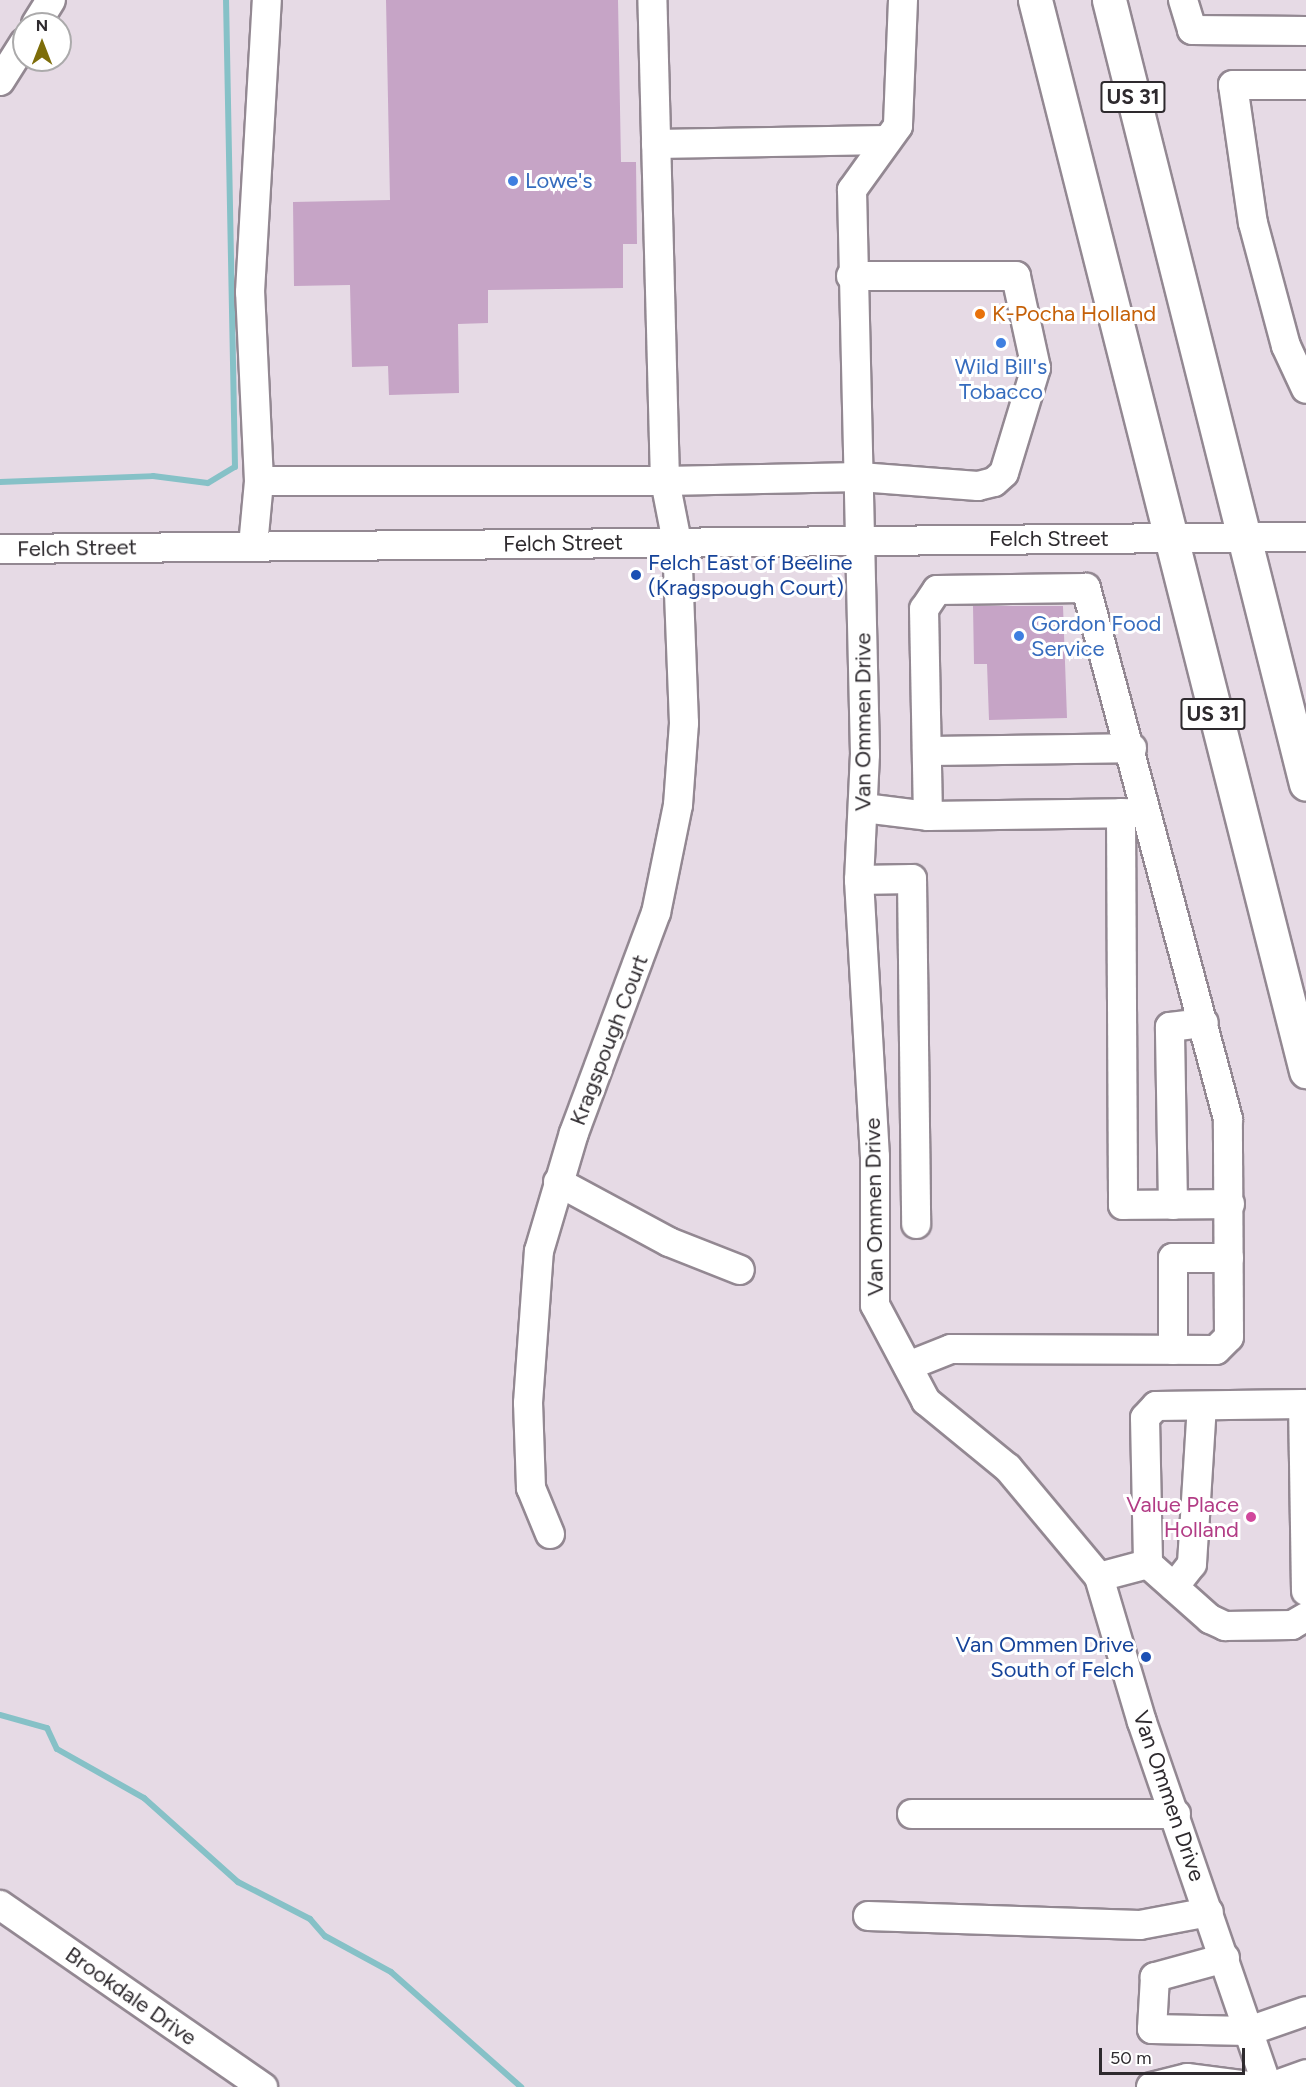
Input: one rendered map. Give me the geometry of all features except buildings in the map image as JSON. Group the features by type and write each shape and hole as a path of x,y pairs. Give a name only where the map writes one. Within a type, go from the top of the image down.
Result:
{"highway":[{"name":"US 31","path":"1035,0 1168,538 1306,1071"},
{"name":"US 31","path":"1108,0 1306,784"}],"street":[{"path":"253,546 259,481 250,292 267,0"},
{"name":"Kragspough Court","path":"550,1534 531,1488 528,1403 538,1251 558,1182 657,913 669,864 684,723 677,542 665,481 652,0"},
{"name":"Van Ommen Drive","path":"903,0 898,126 852,190 851,276 860,477 864,808 859,879 875,1157 875,1305 926,1401 1008,1468 1099,1577 1142,1722 1176,1814 1269,2087"},
{"path":"1183,0 1192,30 1306,31"},
{"path":"0,81 12,62"},
{"path":"1306,85 1233,85 1254,223 1286,346 1306,388"},
{"path":"656,144 887,141"},
{"path":"259,481 665,481 860,477 978,486 994,482 1004,473 1036,351 1016,276 851,276"},
{"name":"Felch Street","path":"0,549 1306,537"},
{"path":"908,1366 951,1349 1216,1350 1228,1337 1230,1204 1228,1119 1132,748 1086,588 937,590 924,609 928,816"},
{"path":"927,751 1132,748"},
{"path":"864,808 928,816 1149,813"},
{"path":"1121,813 1123,1205 1230,1204"},
{"path":"859,879 912,879 916,1224"},
{"path":"1173,1204 1170,1027 1204,1023"},
{"path":"558,1182 669,1242 740,1270"},
{"path":"1173,1350 1173,1258 1229,1258"},
{"path":"1306,1591 1303,1404 1156,1406 1145,1418 1148,1564 1225,1626 1292,1625 1306,1617"},
{"path":"1174,1587 1192,1564 1202,1406"},
{"path":"1099,1577 1148,1564"},
{"path":"912,1814 1176,1814"},
{"name":"Brookdale Drive","path":"0,1905 263,2087"},
{"path":"867,1916 1140,1924 1209,1912"},
{"path":"1225,1958 1155,1977 1152,2029 1249,2031 1306,2011"},
{"path":"1269,2087 1306,2074"},
{"path":"1150,2087 1187,2078 1258,2087"}],"waterway":[{"path":"0,482 153,476 208,483 235,467 226,0"},
{"path":"0,1715 47,1728 57,1749 144,1798 238,1882 310,1919 325,1936 391,1972 521,2087"}],"place":[{"name":"Lowe's","path":"513,181"},
{"name":"K-Pocha Holland","path":"980,314"},
{"name":"Wild Bill's Tobacco","path":"1001,343"},
{"name":"Felch East of Beeline (Kragspough Court)","path":"636,575"},
{"name":"Gordon Food Service","path":"1019,636"},
{"name":"Value Place Holland","path":"1251,1517"},
{"name":"Van Ommen Drive South of Felch","path":"1146,1657"}]}
